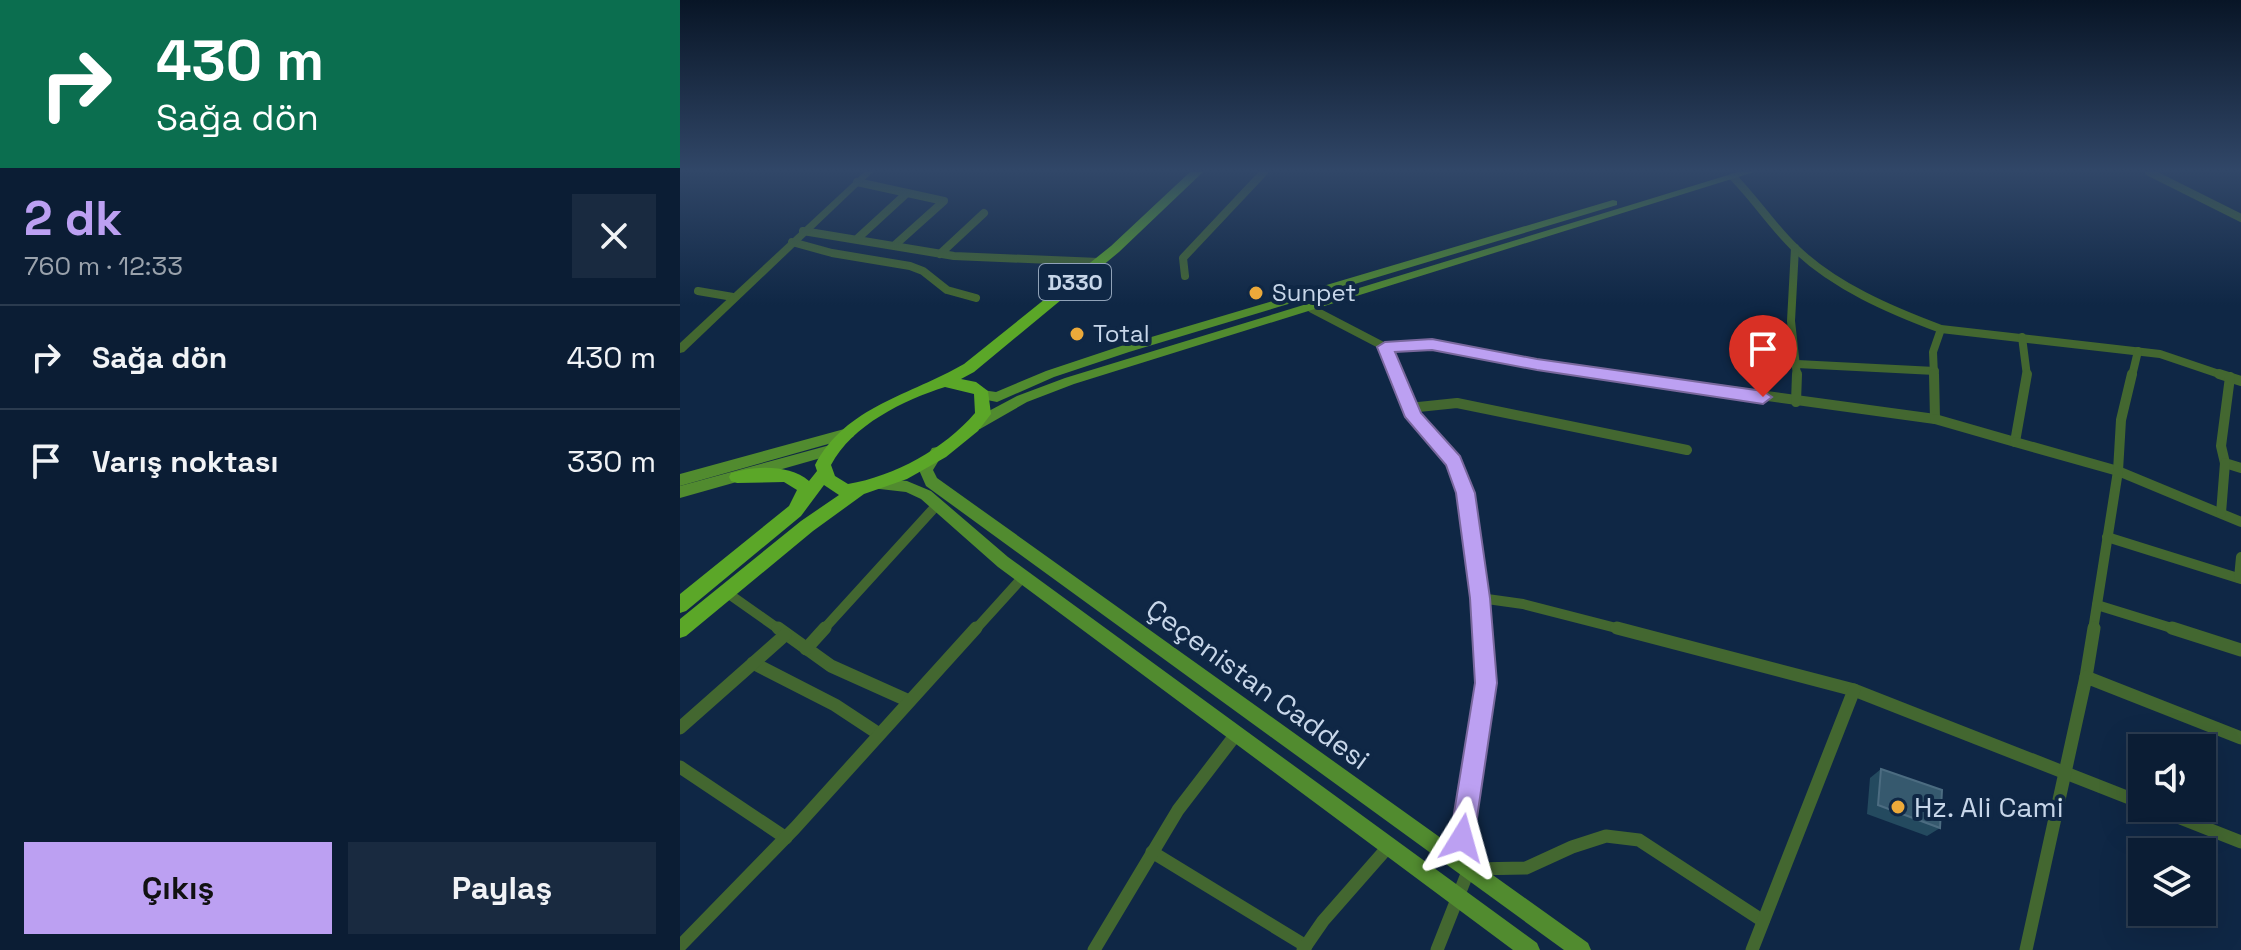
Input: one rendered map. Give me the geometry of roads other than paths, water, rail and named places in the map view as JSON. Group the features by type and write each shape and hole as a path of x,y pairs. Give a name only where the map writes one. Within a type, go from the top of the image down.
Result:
{"main road":[{"name":"D330","path":"945,382 969,368 1099,262 1149,216"},
{"name":"D330","path":"976,390 985,368 1124,252 1161,216"},
{"path":"1569,216 1125,349 1050,374 997,397 945,382 926,387 848,433 830,450 823,465 825,472 836,487 846,491 858,490 938,452 975,425 1022,399 1070,381 1608,216"},
{"path":"975,425 983,414 976,390"},
{"path":"680,480 848,433"},
{"path":"680,492 830,450"},
{"name":"Çeçenistan Caddesi","path":"938,452 926,470 931,482 1581,950"},
{"path":"680,605 795,511 825,472"},
{"path":"737,477 782,475 801,481 806,489 795,511"},
{"name":"Çeçenistan Caddesi","path":"876,484 907,487 926,495 1023,577 1530,950"},
{"path":"680,630 807,526 858,490"}],"street":[{"path":"680,349 819,216"},
{"path":"858,238 882,216"},
{"path":"896,244 927,216"},
{"path":"940,254 980,216"},
{"path":"1185,276 1183,258 1222,216"},
{"path":"1769,216 1795,248 1827,273 1919,322 1941,329 2171,357 2241,381"},
{"path":"803,231 896,244 940,254 1099,262"},
{"path":"792,242 832,253 910,266 923,271 947,290 976,298"},
{"path":"1795,248 1791,321 1797,364 1796,402"},
{"path":"698,291 733,297"},
{"path":"1312,309 1385,347 1432,345 1537,365 1935,419 2118,471 2241,522"},
{"path":"1935,419 1933,352 1941,329"},
{"path":"2015,442 2022,416 2026,363 2022,337"},
{"path":"1385,347 1409,408 1453,461 1466,493 1480,598 1486,683 1462,838 1469,869 1437,950"},
{"path":"2026,950 2086,677 2118,471 2121,420 2138,351"},
{"path":"1797,364 1935,371"},
{"path":"2221,513 2225,463 2221,446 2230,377"},
{"path":"1409,408 1457,403 1687,450"},
{"path":"2225,463 2241,468"},
{"path":"806,649 936,506"},
{"path":"2107,537 2240,578 2241,557"},
{"path":"680,946 786,838 1023,577"},
{"path":"726,592 831,666 909,701"},
{"path":"1480,598 1523,604 1854,690 2128,797"},
{"path":"2097,605 2241,650"},
{"path":"680,728 785,635"},
{"path":"753,663 835,705 879,734"},
{"path":"2086,677 2241,738"},
{"path":"1752,950 1854,690"},
{"path":"1094,950 1152,852 1212,760 1237,733"},
{"path":"680,767 786,838"},
{"path":"2190,822 2241,842"},
{"path":"1469,869 1526,868 1572,847 1606,836 1639,840 1763,921"},
{"path":"1152,852 1304,948 1323,921 1388,847"}],"place":[{"name":"Sunpet","path":"1256,293"},
{"name":"Total","path":"1077,334"},
{"name":"Hz. Ali Cami","path":"1898,807"}]}
